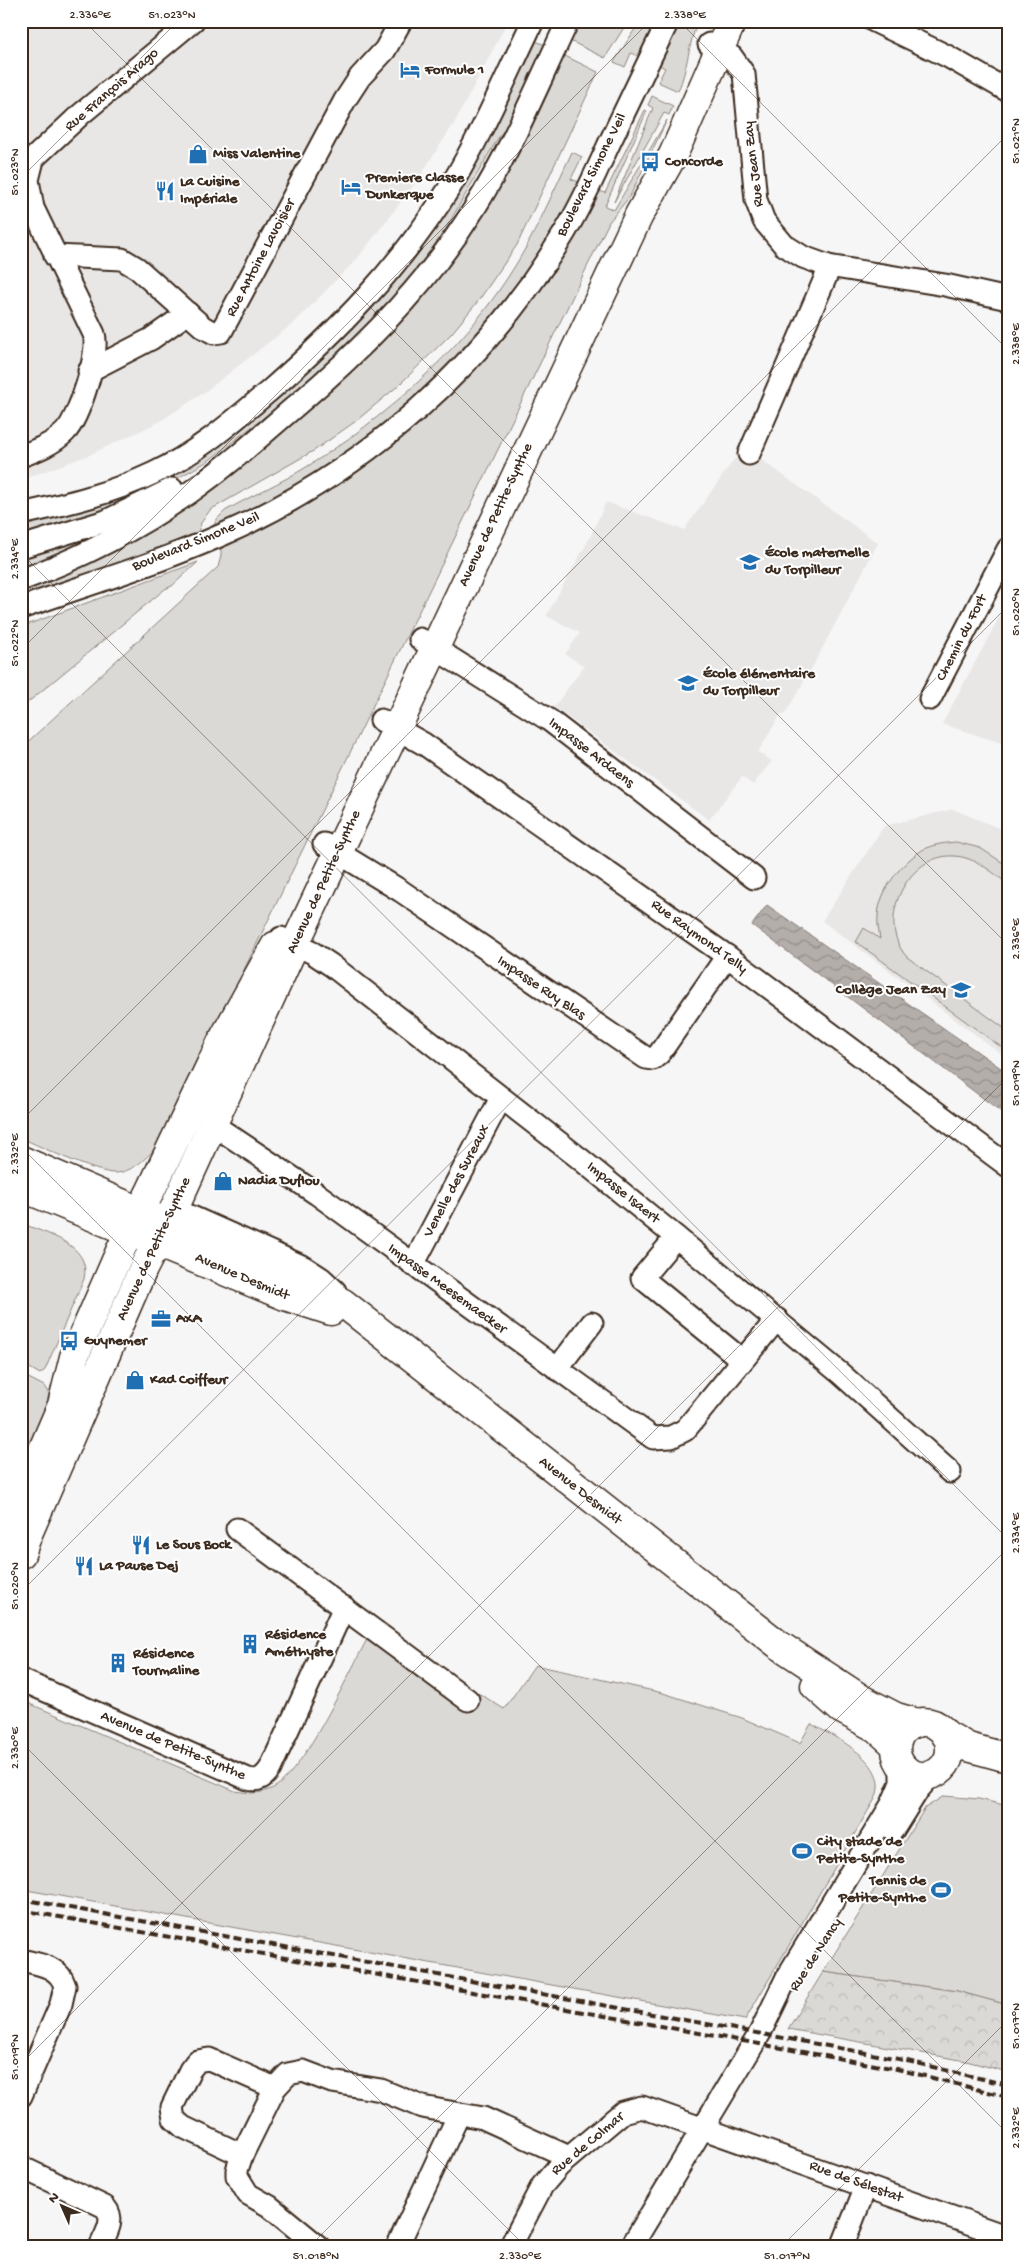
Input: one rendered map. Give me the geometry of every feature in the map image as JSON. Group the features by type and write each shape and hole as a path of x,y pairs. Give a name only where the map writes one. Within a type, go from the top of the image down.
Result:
{"main road":[{"name":"Avenue de Petite-Synthe","path":"21,1554 27,1536 130,1298 212,1124 287,940 427,643 639,215 673,155 704,85 714,38 732,21"},
{"name":"Avenue de Petite-Synthe","path":"21,1500 62,1405 76,1352 135,1221 222,1041 287,940"},
{"path":"21,1160 135,1221"},
{"path":"21,1187 135,1221"},
{"name":"Avenue Desmidt","path":"135,1221 166,1225 291,1276 325,1293 358,1314 382,1336 779,1645 863,1700 896,1717 917,1723"},
{"name":"Avenue Desmidt","path":"166,1225 292,1298 336,1313 382,1336"},
{"name":"Avenue Desmidt","path":"779,1645 828,1699 847,1713 886,1735 899,1757"},
{"path":"1008,1758 968,1747 945,1734 933,1724 917,1723 903,1731 898,1739 899,1757 914,1774 924,1776 938,1770 965,1764 1008,1776"},
{"path":"938,1770 947,1761 950,1749 945,1734"}],"street":[{"name":"Rue François Arago","path":"27,165 80,115 192,21"},
{"name":"Rue Antoine Lavoisier","path":"55,256 122,259 136,268 204,327 214,333 221,332 347,95 360,77 385,50 401,21"},
{"path":"21,514 117,488 156,472 182,458 243,414 333,332 398,261 449,188 481,129 533,21"},
{"path":"21,580 66,563 97,548 156,514 226,465 339,368 386,321 459,231 493,175 568,21"},
{"name":"Boulevard Simone Veil","path":"21,608 202,543 256,519 315,487 386,437 418,410 485,342 531,284 560,240 580,206 668,21"},
{"path":"874,21 947,56 1008,91"},
{"name":"Rue Jean Zay","path":"714,38 736,60 744,74 756,200 761,216 768,228 784,245 803,257 828,266 945,285 1008,299"},
{"path":"21,456 48,445 69,428 75,418 96,349 96,339 55,256 29,213 29,173 27,165"},
{"path":"749,454 827,274 828,266"},
{"path":"89,371 151,339 188,313"},
{"path":"21,547 89,527 156,498 206,469 298,404"},
{"name":"Chemin du Fort","path":"930,699 1008,549"},
{"name":"Impasse Ardaens","path":"427,643 549,720 754,878"},
{"name":"Rue Raymond Telly","path":"389,724 431,749 727,956 1008,1166"},
{"name":"Impasse Ruy Blas","path":"331,847 401,891 646,1058 653,1058 659,1054 727,956"},
{"name":"Impasse Isaert","path":"287,940 331,965 676,1237 777,1319 950,1472"},
{"name":"Venelle des Sureaux","path":"413,1265 502,1098"},
{"name":"Impasse Meesemaecker","path":"212,1124 318,1194 647,1436 666,1438 685,1430 742,1360"},
{"path":"676,1237 642,1278 742,1360 777,1319"},
{"path":"557,1369 592,1323"},
{"path":"237,1529 468,1700"},
{"name":"Avenue de Petite-Synthe","path":"21,1680 248,1779 256,1780 263,1777 270,1769 344,1607"},
{"name":"Rue de Nancy","path":"632,2247 760,2033 780,1989 892,1804 900,1783 899,1757"},
{"name":"Rue de Nancy","path":"760,2033 799,1984 907,1806 938,1770"},
{"path":"21,1960 48,1966 59,1974 66,1986 61,2004 21,2096"},
{"path":"242,2155 183,2128 174,2119 172,2107 190,2070 197,2060 208,2059 275,2088"},
{"path":"319,2247 270,2206 255,2198 244,2189 237,2176 242,2155 275,2088 288,2074 303,2071 332,2082 381,2090 422,2107 483,2118 568,2157"},
{"name":"Rue de Colmar","path":"510,2247 542,2186 568,2157 623,2112 636,2107 650,2108 704,2128"},
{"path":"397,2247 459,2114"},
{"name":"Rue de Sélestat","path":"704,2128 1008,2237"},
{"path":"21,2167 105,2207 110,2216 110,2223 100,2247"},
{"path":"842,2247 866,2186"}],"shaded area":[{"path":"21,21 508,21 455,122 417,181 357,259 294,323 202,394 159,422 87,456 21,480"},
{"name":"École élémentaire du Torpilleur","path":"756,456 878,543 813,666 785,714 781,714 758,752 772,761 753,785 742,777 709,820 554,707 584,666 565,654 580,633 546,616 589,539 606,502 684,530 735,458 748,467"},
{"path":"1008,601 1008,745 942,724"},
{"name":"Collège Jean Zay","path":"953,809 1008,832 1008,1059 822,921 884,826"}],"green space":[{"path":"574,21 628,21 605,58 566,39"},
{"path":"640,21 657,21 640,57 631,53 625,67 614,62"},
{"path":"677,21 698,21 678,91 658,82 665,68 657,64"},
{"path":"533,40 550,47 516,115 498,138 445,230 410,279 363,332 302,388 208,461 135,502 21,542 21,524 81,511 117,500 180,472 236,433 341,338"},
{"path":"559,53 598,72 517,245 479,300 451,334 399,385 356,421 315,450 210,510 201,523 197,535 21,598 21,586 257,450 344,378 385,338 408,311"},
{"path":"652,96 673,106 669,115 664,113 614,202 653,108 648,105"},
{"path":"645,110 647,111 605,206 614,210 667,120 630,196 609,222 159,1144 134,1167 115,1173 95,1169 21,1138 21,748 218,567 221,546 282,517 343,482 397,442 435,408 492,350 521,313 597,190 605,193"},
{"path":"572,152 582,157 571,179 579,182 554,229 525,273 493,316 458,355 421,392 381,427 338,459 284,494 212,529 217,519 225,511 308,466 364,427 392,405 443,358 467,332 508,277 542,216"},
{"path":"94,535 95,537 21,573 21,553"},
{"path":"198,562 172,586 165,589 21,708 21,627"},
{"path":"956,842 980,848 1008,866 1008,884 983,866 969,859 954,856 937,858 923,865 910,877 901,892 895,908 894,926 898,942 907,957 1008,1031 1008,1052 856,942 864,928 880,939 879,906 888,886 909,860 926,848"},
{"path":"21,1223 65,1242 81,1257 85,1267 84,1279 45,1370 40,1374 21,1363"},
{"path":"21,1374 44,1386 49,1394 46,1407 21,1464"},
{"path":"376,1623 478,1696 480,1694 504,1709 535,1665 663,1693 742,1718 800,1743 811,1724 846,1744 869,1763 876,1774 878,1786 875,1799 745,2020 21,1889 21,1700 235,1791 259,1793 273,1788 286,1778 300,1760 329,1713"},
{"name":"Tennis de Petite-Synthe","path":"944,1796 979,1799 1008,1806 1008,2005 957,1991 823,1972 925,1808"},
{"path":"823,1972 957,1991 1008,2005 1008,2072 966,2061 788,2029"}],"water":[{"path":"767,905 1008,1073 1008,1117 752,925"}],"railway":[{"path":"21,1899 899,2059 1008,2085"},
{"path":"21,1910 897,2069 1008,2097"}],"place":[{"name":"Formule 1","path":"410,70"},
{"name":"Miss Valentine","path":"198,154"},
{"name":"Concorde","path":"650,162"},
{"name":"Premiere Classe Dunkerque","path":"351,187"},
{"name":"La Cuisine Impériale","path":"165,191"},
{"name":"École maternelle du Torpilleur","path":"750,562"},
{"name":"École élémentaire du Torpilleur","path":"688,683"},
{"name":"Collège Jean Zay","path":"961,990"},
{"name":"Nadia Duflou","path":"223,1181"},
{"name":"AXA","path":"161,1319"},
{"name":"Guynemer","path":"69,1341"},
{"name":"Kad Coiffeur","path":"135,1380"},
{"name":"Le Sous Bock","path":"141,1545"},
{"name":"La Pause Dej","path":"84,1566"},
{"name":"Résidence Améthyste","path":"250,1644"},
{"name":"Résidence Tourmaline","path":"118,1663"},
{"name":"City stade de Petite-Synthe","path":"802,1851"},
{"name":"Tennis de Petite-Synthe","path":"941,1890"}]}
